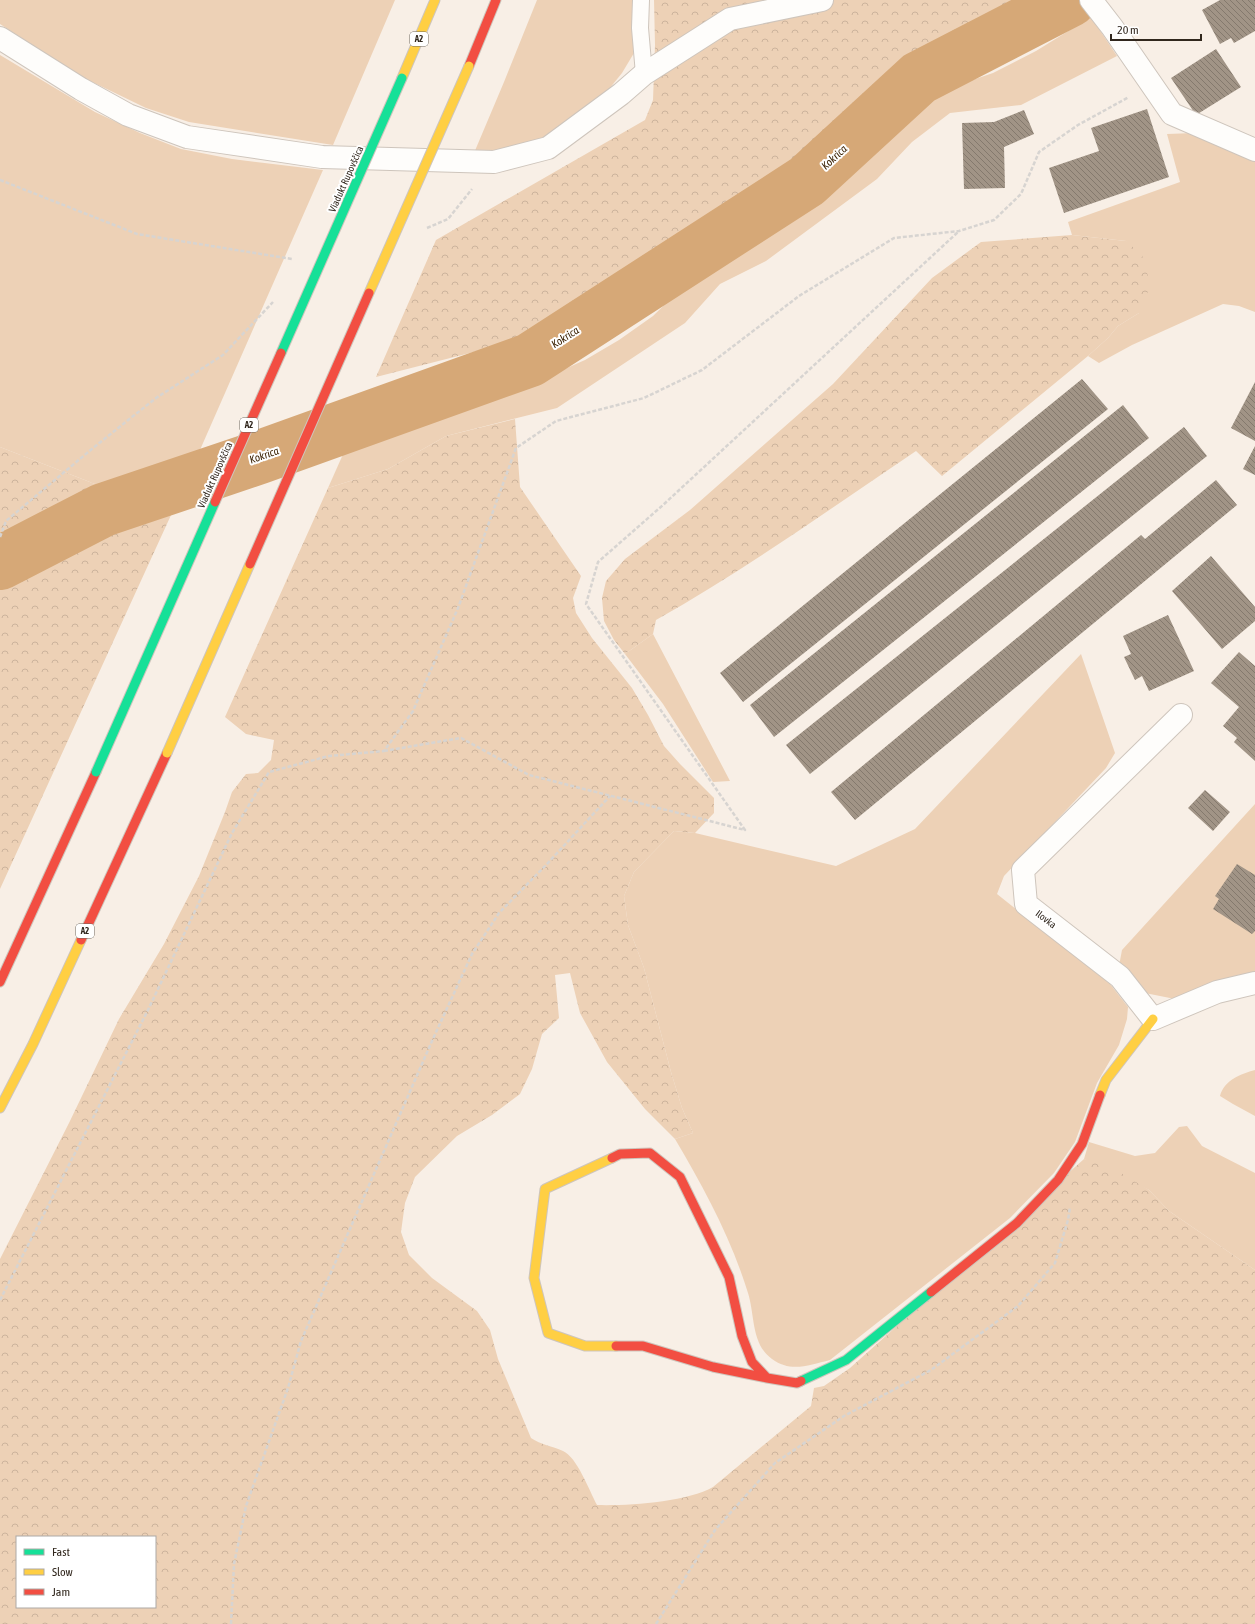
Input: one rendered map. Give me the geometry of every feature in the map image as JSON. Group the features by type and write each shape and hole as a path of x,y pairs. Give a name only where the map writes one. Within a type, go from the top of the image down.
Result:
{"main road":[{"name":"Viadukt Rupovščica","path":"0,982 96,772 435,0"},
{"name":"A2","path":"0,1108 36,1036 167,753 469,66 496,0"},
{"path":"767,1378 752,1362 742,1336 729,1277 680,1177 650,1153 620,1154 545,1189 534,1278 548,1333 585,1346 643,1346 713,1367 767,1378 797,1383 846,1360 1017,1223 1058,1180 1082,1144 1106,1080 1153,1019"}],"street":[{"path":"0,38 80,89 128,115 187,137 322,157 494,162 548,148 621,94 644,74 730,19 822,0"},
{"path":"1091,0 1153,84 1172,114 1255,150"},
{"name":"Ilovka","path":"1153,1019 1120,977 1026,904 1023,870 1181,716"},
{"path":"1153,1019 1217,992 1255,983"}],"lane":[{"path":"641,0 640,28 644,74"}],"path":[{"path":"384,751 413,712 458,608 516,448 556,421 644,398 702,370 799,296 894,238 959,232 994,220 1021,194 1039,152 1078,125 1153,84"},
{"path":"426,228 448,219 494,162"},
{"path":"0,180 137,234 297,259"},
{"path":"0,1300 148,1010 232,833 269,772 329,756 384,751 460,738 529,775 745,830 586,604 598,562 663,505 959,232"},
{"path":"0,537 6,521 93,448 156,398 223,355 275,299"},
{"path":"232,1624 234,1564 246,1506 288,1388 301,1341 432,1041 472,954 499,913 610,796"},
{"path":"656,1624 715,1530 775,1463 844,1416 931,1370 1018,1306 1055,1263 1071,1205"}],"green space":[{"path":"0,0 395,0 333,145 189,122 146,108 82,77 0,24"},
{"path":"537,0 635,0 634,53 622,73 605,94 579,116 544,137 506,150 474,153 504,82"},
{"path":"654,0 1034,0 945,43 891,79 808,156 781,175 734,200 695,229 669,243 578,307 517,341 376,377 436,240 645,120 653,100 655,45"},
{"path":"1091,17 1117,56 1021,105 950,113 912,142 877,179 766,261 720,284 685,323 557,408 446,436 388,469 328,488 348,443 402,423 524,387 585,360 619,340 653,316 697,273 742,241 779,223 821,191 860,153 912,107 937,92 993,73 1036,51"},
{"path":"0,55 95,112 140,133 181,149 232,159 323,170 196,459 146,477 99,498 95,484 0,447"},
{"path":"1194,133 1255,159 1255,312 1239,306 1223,304 1132,345 1099,363 1088,356 1108,338 1118,326 1139,313 1126,241 1072,235 1068,222 1180,182 1167,134"},
{"path":"1072,235 1126,241 1142,255 1148,276 1149,289 1139,313 1118,326 1108,338 1088,356 942,476 916,451 820,517 722,580 656,620 653,634 625,654 614,640 604,621 602,598 606,581 625,559 690,510 833,384 932,278 981,242"},
{"path":"515,419 520,487 581,576 573,598 576,613 592,638 632,688 664,746 714,798 714,813 695,833 674,831 634,872 624,896 628,925 644,968 682,1108 693,1133 675,1139 645,1109 607,1062 580,1013 570,973 555,975 559,1018 542,1034 532,1069 520,1094 492,1115 457,1136 415,1177 405,1203 401,1232 409,1255 432,1278 477,1311 490,1330 498,1359 531,1438 568,1454 578,1467 597,1505 640,1504 673,1500 702,1492 713,1487 811,1406 814,1388 824,1386 850,1368 1084,1159 1108,1165 1149,1190 1169,1211 1255,1270 1255,1624 0,1624 0,1259 69,1123 119,1019 164,944 199,876 232,792 246,774 258,773 271,760 274,740 246,734 225,717 328,488 388,469 446,436"},
{"path":"0,447 95,484 99,498 72,513 15,537 0,548"},
{"path":"177,502 0,889 0,570 28,556"},
{"path":"653,634 730,781 713,782 663,704 625,654"},
{"path":"1081,654 1115,753 1106,768 1004,876 997,894 1110,984 1128,1007 1127,1019 1119,1045 1097,1083 1075,1142 1054,1173 1010,1218 830,1360 800,1367 786,1366 772,1359 765,1353 760,1345 755,1329 748,1293 734,1253 716,1214 675,1139 693,1133 682,1108 644,968 628,925 624,896 634,872 674,831 695,833 836,866 915,829"},
{"path":"1255,804 1255,977 1180,1000 1145,993 1119,966 1122,950"},
{"path":"1255,1070 1255,1116 1220,1096 1225,1086 1234,1078"},
{"path":"1187,1126 1202,1146 1255,1173 1255,1270 1169,1211 1149,1190 1084,1159 1089,1142 1135,1156 1155,1153 1179,1127"}],"building":[{"path":"1220,0 1255,0 1255,31 1234,43 1231,38 1220,44 1202,10"},
{"path":"1216,49 1241,87 1196,115 1171,78"},
{"path":"1147,109 1169,177 1064,213 1049,168 1099,151 1091,128"},
{"path":"1024,110 1034,134 1004,147 1005,188 964,189 962,123 994,122"},
{"path":"1082,379 1108,409 743,702 720,673"},
{"path":"1255,382 1255,441 1231,428"},
{"path":"1123,405 1149,438 774,737 750,705"},
{"path":"1184,427 1207,456 810,774 786,745"},
{"path":"1255,446 1255,475 1243,469"},
{"path":"1216,480 1237,505 855,820 831,792 1141,535 1145,539"},
{"path":"1211,556 1255,607 1255,621 1222,649 1172,591"},
{"path":"1168,615 1194,671 1149,691 1142,676 1135,680 1124,657 1131,654 1123,636"},
{"path":"1239,652 1255,666 1255,761 1234,742 1237,738 1223,726 1239,707 1211,683"},
{"path":"1205,790 1230,812 1213,831 1188,808"},
{"path":"1237,864 1255,875 1255,931 1252,934 1213,909 1219,899 1215,896"}],"waterway":[{"name":"Kokrica","path":"0,563 103,510 260,457 530,360 807,181 919,78 1070,0"}],"traffic: fast":[{"path":"281,353 402,78"},
{"path":"96,772 215,502"},
{"path":"801,1381 846,1360 931,1292"}],"traffic: slow":[{"path":"402,78 435,0"},
{"path":"369,293 469,66"},
{"path":"167,753 250,564"},
{"path":"0,1108 33,1044 81,940"},
{"path":"1100,1095 1106,1080 1153,1019"},
{"path":"612,1158 545,1189 534,1278 548,1333 585,1346 616,1346"}],"traffic: jam":[{"path":"469,66 496,0"},
{"path":"250,564 369,293"},
{"path":"215,502 281,353"},
{"path":"81,940 167,753"},
{"path":"0,982 96,772"},
{"path":"931,1292 1017,1223 1058,1180 1082,1144 1100,1095"},
{"path":"612,1158 620,1154 650,1153 680,1177 729,1277 742,1336 752,1362 767,1378 797,1383 801,1381"},
{"path":"616,1346 643,1346 713,1367 767,1378"}]}
